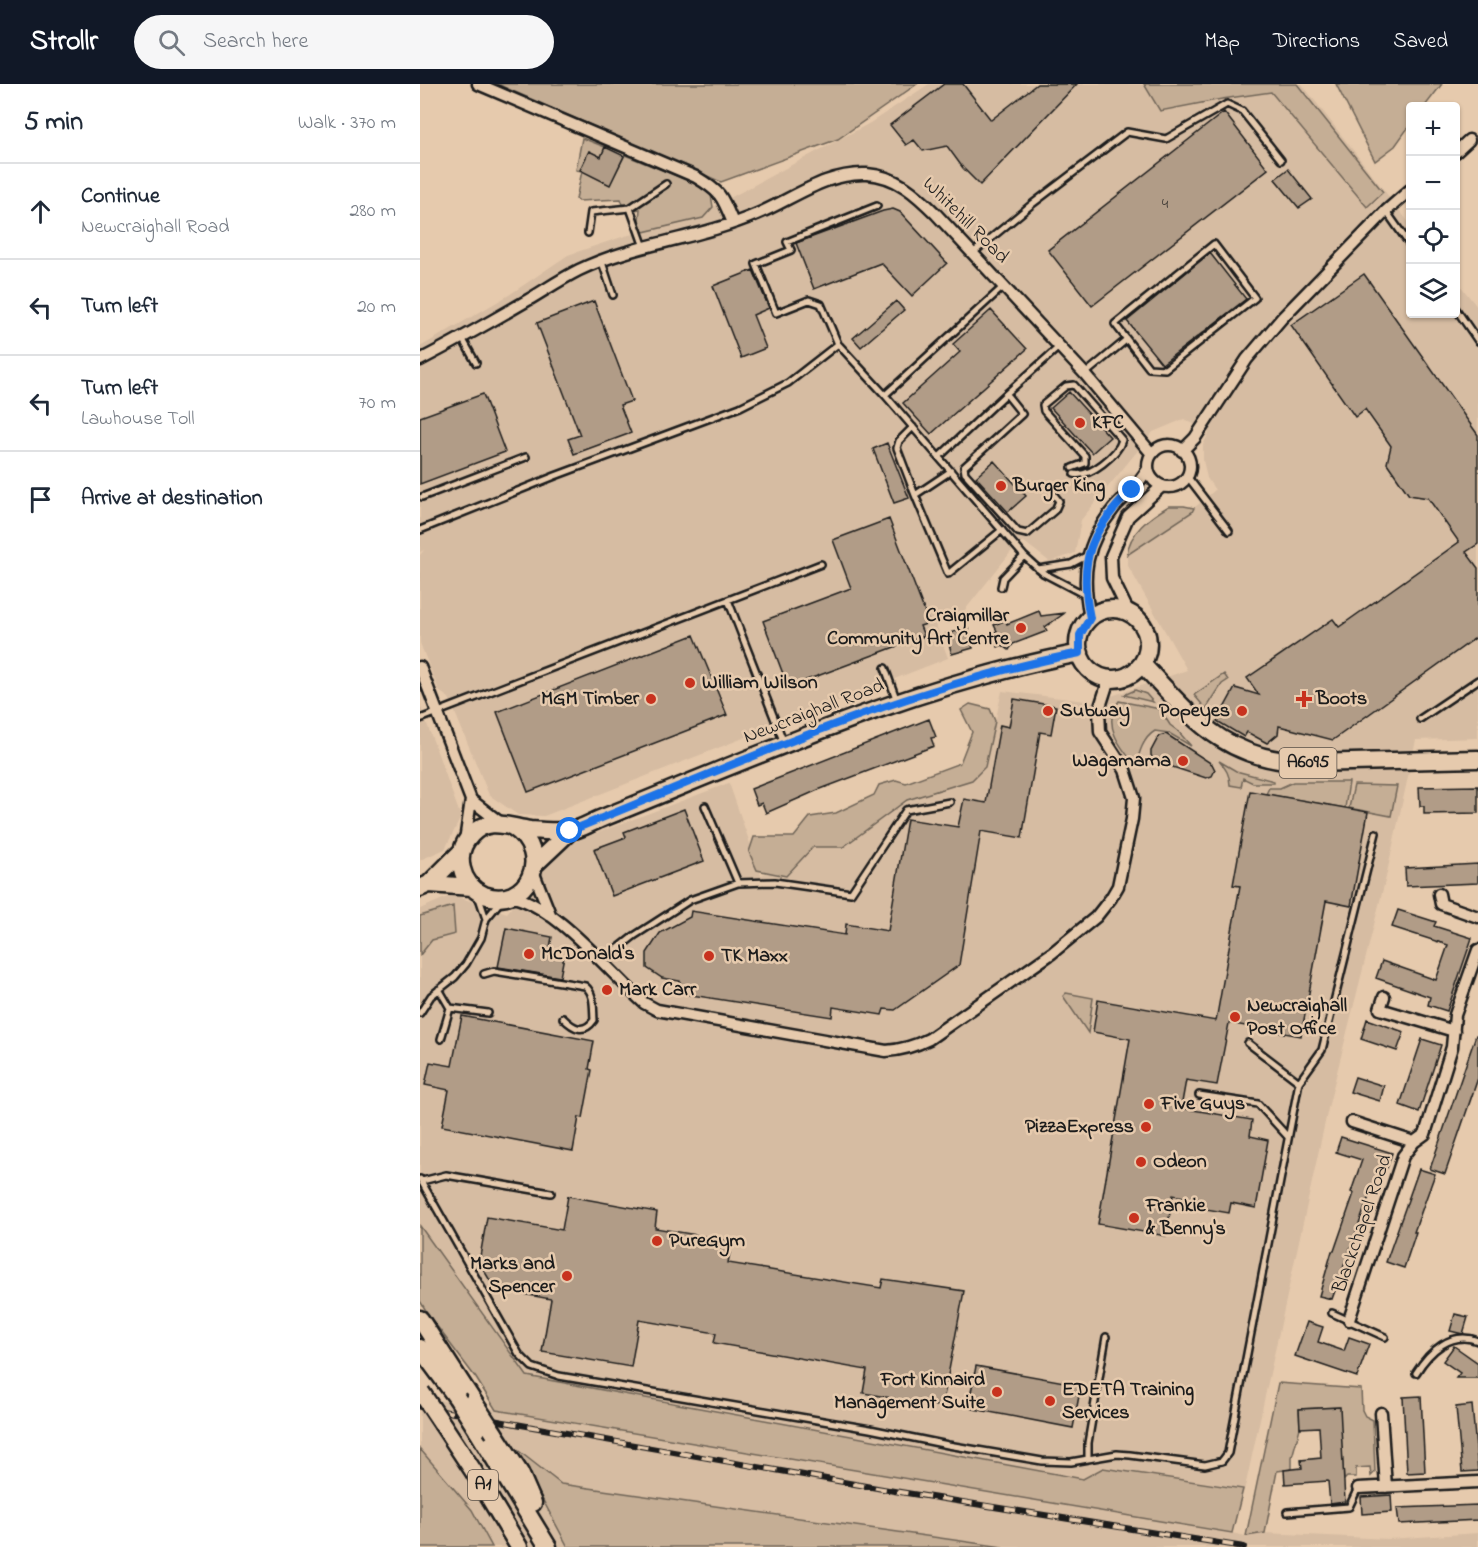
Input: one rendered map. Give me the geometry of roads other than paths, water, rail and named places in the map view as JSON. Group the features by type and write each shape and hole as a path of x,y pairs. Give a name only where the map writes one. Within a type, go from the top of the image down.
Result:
{"main road":[{"path":"1110,609 1129,613 1141,623 1146,632 1148,644 1142,664 1134,672 1123,678 1109,679 1093,673 1087,667 1080,653 1080,635 1090,618 1110,609"},
{"name":"Newcraighall Road","path":"425,886 463,847 471,834 480,827 491,824 529,830 570,831 785,744 897,703 964,680 1080,653"},
{"name":"A6095","path":"1142,664 1207,730 1232,746 1260,757 1309,763 1478,759"},
{"path":"508,825 523,833 530,843 534,854 534,868"},
{"name":"Newcraighall Road","path":"425,886 474,889 485,895 506,896 519,891 528,882 534,868 570,831"},
{"path":"463,847 462,871 474,889"},
{"path":"420,1319 465,1400 494,1433 519,1473 549,1547"},
{"name":"A1","path":"420,1348 465,1400 477,1430 549,1547"},
{"name":"A1","path":"421,1391 519,1547"}],"street":[{"path":"478,84 696,177 723,198 733,223"},
{"path":"1460,148 1469,140"},
{"name":"Whitehill Road","path":"420,360 579,270 644,247 733,223 823,181 867,174 891,179 912,191 1060,346 1152,454"},
{"path":"1182,451 1195,438 1247,359 1277,324 1386,211 1406,194"},
{"path":"1090,618 1085,595 1085,568 1093,539 1114,507 1132,490 1148,469 1152,454 1163,446 1182,451 1188,460 1189,471 1179,484 1168,487 1162,486 1153,479 1148,469"},
{"path":"1129,613 1112,578 1112,556 1128,517 1162,486"},
{"path":"420,667 471,800 463,847"},
{"path":"506,896 526,901 550,914 644,1003 657,1010 886,1051 914,1047 929,1039 1052,953 1105,907 1118,886 1134,798 1125,770 1100,732 1099,710 1109,679"},
{"path":"471,800 508,825"},
{"path":"534,868 550,914"},
{"path":"1439,894 1442,904 1478,917"},
{"name":"Blackchapel Road","path":"1349,1320 1403,1156 1414,1142 1425,1134 1452,1047 1455,1015 1478,950"},
{"path":"1384,997 1380,1009 1454,1031"},
{"name":"Blackchapel Road","path":"1352,1122 1414,1142"},
{"path":"1381,1413 1386,1486"},
{"path":"1358,1488 1478,1482"}],"lane":[{"path":"973,253 1127,132 1166,139 1227,104 1242,111 1281,160"},
{"path":"588,233 591,212 630,208 666,184"},
{"path":"877,206 787,242 790,250 756,264 776,313 810,300 821,304 838,344 1024,556 1043,573 1085,595"},
{"path":"630,208 644,247"},
{"path":"1386,211 1406,239"},
{"path":"1214,244 1255,298 1165,369 1149,368 1126,340 1115,324 1214,244"},
{"path":"602,262 614,295"},
{"path":"885,395 1004,286"},
{"path":"1460,316 1478,340"},
{"path":"462,338 476,363"},
{"path":"1085,374 1126,340"},
{"path":"420,530 740,407 788,383 838,344"},
{"path":"939,457 1060,346"},
{"path":"1074,385 1122,440 1120,448 1093,471 1080,475 1073,471 1085,462 1085,456 1044,411 1043,405 1066,386 1074,385"},
{"path":"1006,394 1022,414 964,467 965,473 1018,532 1027,534 1055,510 1059,501 1056,496"},
{"path":"913,427 899,441 897,448 948,574 1002,530"},
{"path":"422,497 526,458"},
{"path":"915,495 951,471"},
{"path":"1187,476 1229,531"},
{"path":"1038,569 1071,564 1089,555"},
{"path":"1001,588 1003,578 1024,556"},
{"path":"420,719 821,564"},
{"path":"728,600 785,744"},
{"path":"885,668 897,703"},
{"path":"1420,719 1478,680"},
{"path":"601,962 634,936 690,900 738,884 775,882 851,893 906,810 950,802"},
{"path":"705,806 738,884"},
{"path":"551,1193 446,1175 421,1180 519,1354 525,1362 540,1371 1042,1461 1071,1462 1117,1454 1205,1465 1222,1461 1228,1453 1299,1082 1322,1050 1376,833"},
{"path":"474,889 486,919"},
{"path":"420,1013 431,996 466,964 481,938 486,919 506,896"},
{"path":"484,974 494,971 585,986 590,989 594,1020 590,1026 582,1030 573,1028 563,1018"},
{"path":"439,989 450,1008 441,1039"},
{"path":"450,1008 488,1013"},
{"path":"1248,1043 1299,1082"},
{"path":"1199,1095 1258,1104 1288,1137"},
{"name":"Blackchapel Road","path":"1332,1313 1385,1336"},
{"path":"1088,1459 1088,1443 1106,1337"},
{"path":"1416,1373 1427,1356 1438,1346 1459,1338 1478,1341"},
{"path":"1287,1512 1349,1508 1358,1488"}],"railway":[{"path":"420,1407 894,1491 1244,1547"}],"place":[{"name":"KFC","path":"1080,423"},
{"name":"Burger King","path":"1001,486"},
{"name":"Craigmillar Community Art Centre","path":"1021,628"},
{"name":"William Wilson","path":"690,683"},
{"name":"MGM Timber","path":"651,699"},
{"name":"Boots","path":"1304,699"},
{"name":"Subway","path":"1048,711"},
{"name":"Popeyes","path":"1242,711"},
{"name":"Wagamama","path":"1183,761"},
{"name":"McDonald's","path":"529,954"},
{"name":"TK Maxx","path":"709,956"},
{"name":"Mark Carr","path":"607,990"},
{"name":"Newcraighall Post Office","path":"1235,1017"},
{"name":"Five Guys","path":"1149,1104"},
{"name":"PizzaExpress","path":"1146,1127"},
{"name":"Odeon","path":"1141,1162"},
{"name":"Frankie & Benny's","path":"1134,1218"},
{"name":"PureGym","path":"657,1241"},
{"name":"Marks and Spencer","path":"567,1276"},
{"name":"Fort Kinnaird Management Suite","path":"997,1392"},
{"name":"EDETA Training Services","path":"1050,1401"}]}
